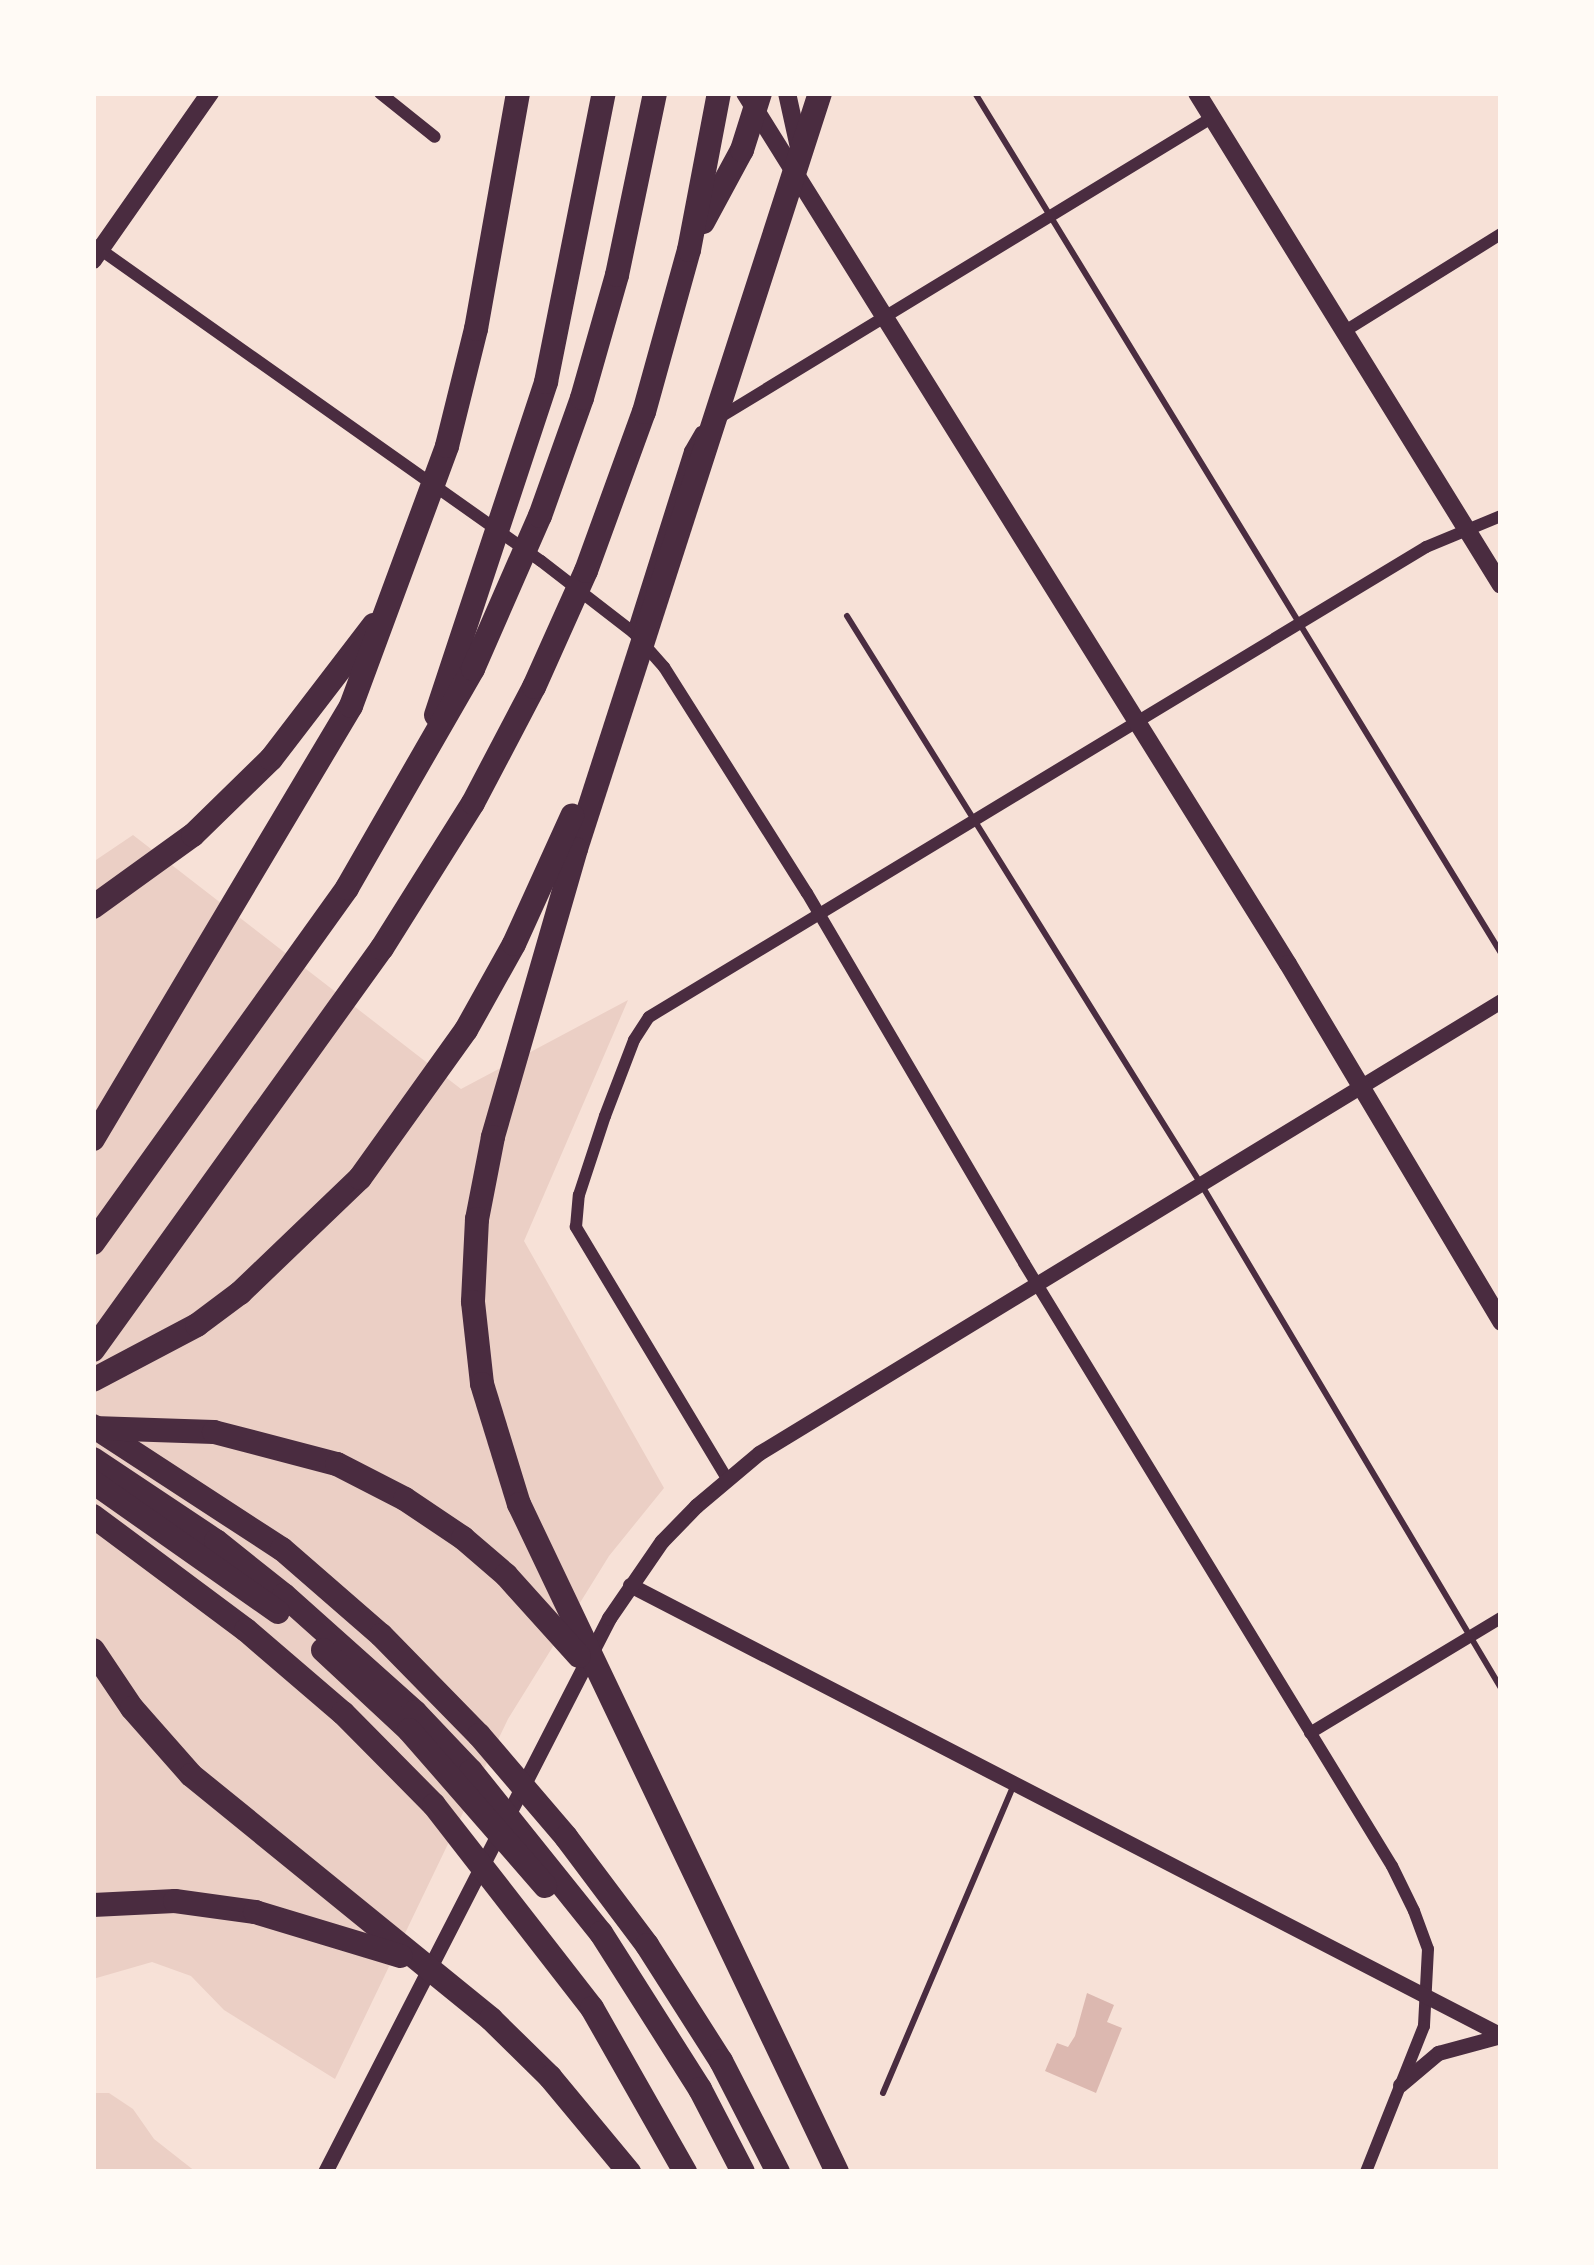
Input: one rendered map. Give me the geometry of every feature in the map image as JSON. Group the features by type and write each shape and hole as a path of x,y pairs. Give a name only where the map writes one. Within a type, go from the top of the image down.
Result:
{"highway":[{"path":"93,1139 351,706 447,446 505,178 518,93"},
{"path":"505,178 532,93"},
{"path":"413,780 546,382 604,93"},
{"path":"93,1243 321,926 413,780 491,629 555,476 607,315 655,93"},
{"path":"93,1350 359,983 495,762 551,651 616,493 689,250 719,93"},
{"path":"689,250 742,150 760,93"},
{"path":"820,93 626,693 493,1137 473,1258 476,1344 492,1426 519,1504 837,2172"},
{"path":"93,907 194,835 271,759 391,604"},
{"path":"93,1380 197,1324 240,1293 322,1218 398,1131 466,1030 514,944 626,693"},
{"path":"93,1427 214,1432 337,1464 405,1499 463,1538 506,1575 597,1675"},
{"path":"93,1427 282,1549 381,1635 478,1735 566,1837 647,1945 721,2061 778,2172"},
{"path":"93,1459 216,1541 284,1595 362,1662 471,1771 601,1933 700,2089 742,2172"},
{"path":"93,1482 287,1619 409,1730 465,1790 623,1992 725,2172"},
{"path":"93,1516 246,1630 344,1713 434,1805 592,2008 686,2172"},
{"path":"93,1650 132,1708 191,1775 431,1968 550,2077 629,2172"},
{"path":"93,1906 175,1901 255,1912 321,1928 431,1968"}],"main road":[{"path":"95,251 210,93"},
{"path":"745,93 1138,719 1501,1322"},
{"path":"787,93 807,186"},
{"path":"1197,93 1501,585"}],"street":[{"path":"380,93 435,137"},
{"path":"633,632 690,451 703,430 1213,117"},
{"path":"1345,331 1501,234"},
{"path":"95,251 541,561 633,632 664,668 818,911 1414,1911 1428,1948 1428,1999 1366,2172"},
{"path":"726,1477 576,1227 579,1195 604,1116 649,1017 1426,547 1501,516"},
{"path":"325,2172 556,1719 630,1586 662,1541 726,1477 1501,1001"},
{"path":"630,1586 1501,2036"},
{"path":"1310,1733 1501,1618"},
{"path":"1400,2085 1438,2053 1501,2036"}],"lane":[{"path":"975,93 1501,953"},
{"path":"848,616 1201,1184 1501,1688"},
{"path":"883,2093 1014,1785"}],"shaded area":[{"path":"133,835 461,1089 628,1000 524,1241 664,1488 609,1556 508,1719 335,2079 224,2010 191,1976 152,1962 93,1979 93,862"},
{"path":"1087,1993 1114,2005 1107,2022 1122,2028 1096,2093 1045,2071 1057,2043 1068,2047 1075,2036"},
{"path":"93,2093 109,2093 133,2109 154,2139 196,2172 93,2172"}]}
